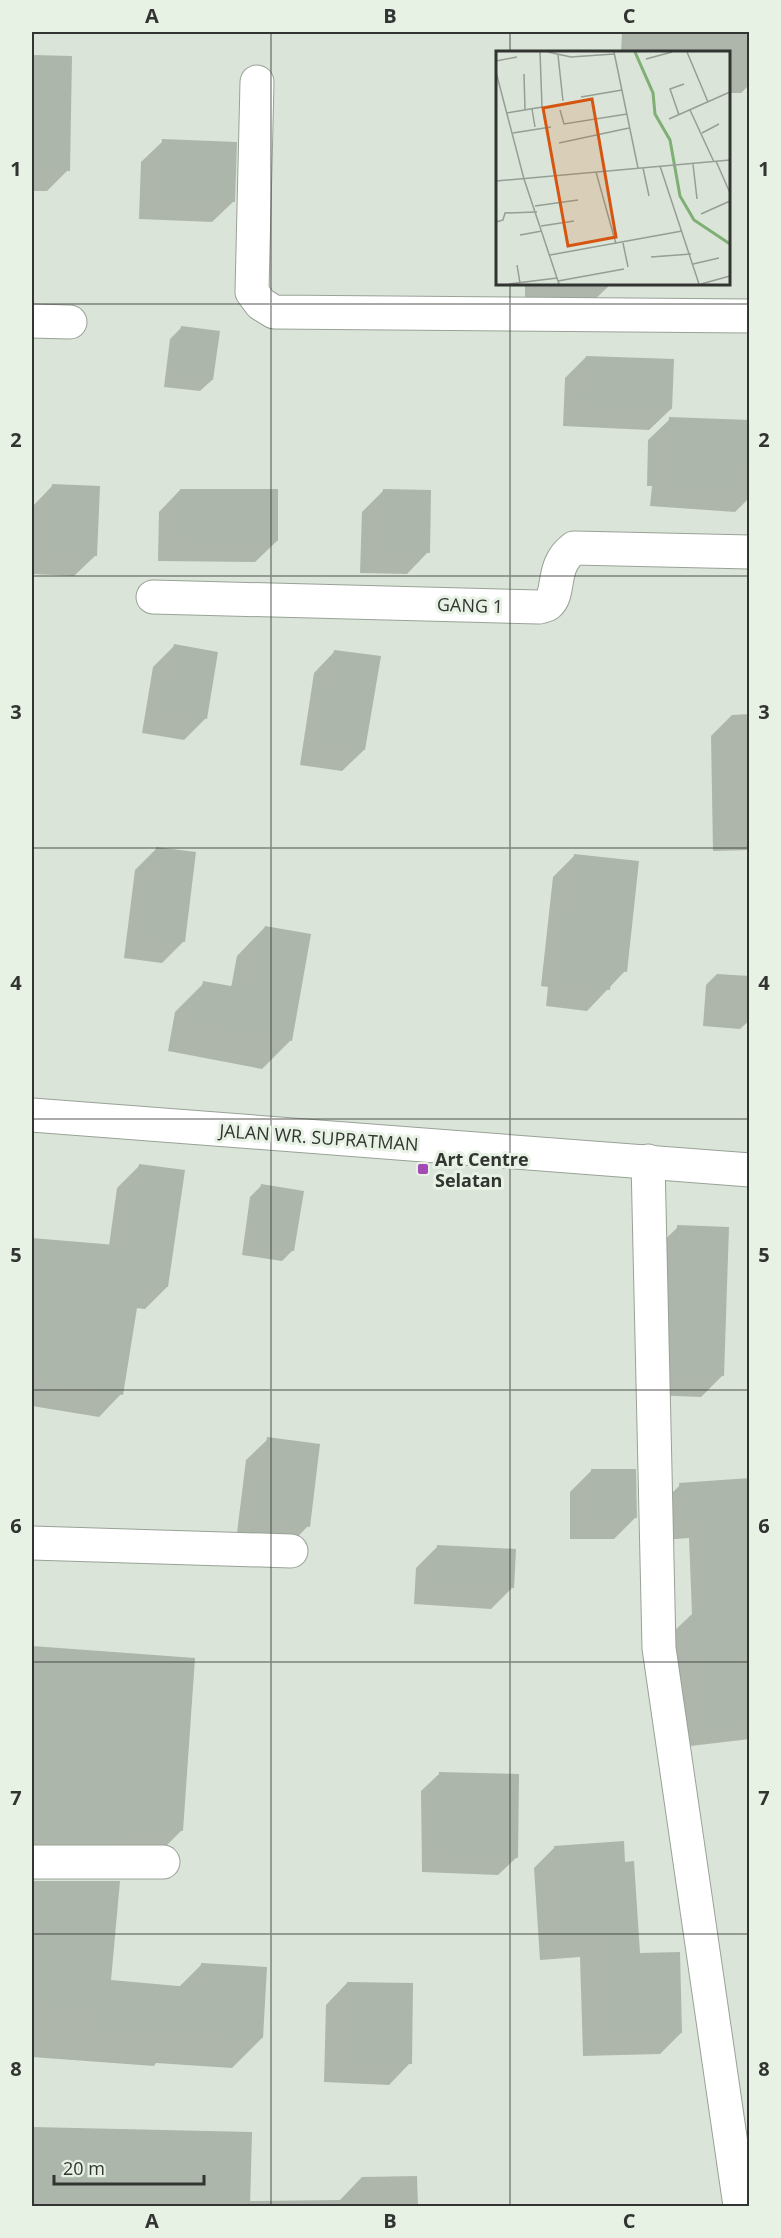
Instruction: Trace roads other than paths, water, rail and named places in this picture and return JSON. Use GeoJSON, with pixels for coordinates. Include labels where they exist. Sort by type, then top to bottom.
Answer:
{"type":"FeatureCollection","features":[{"type":"Feature","properties":{"kind":"street"},"geometry":{"type":"LineString","coordinates":[[257,82],[252,292],[261,304],[274,312],[750,316]]}},
{"type":"Feature","properties":{"kind":"street"},"geometry":{"type":"LineString","coordinates":[[32,321],[70,322]]}},
{"type":"Feature","properties":{"kind":"street","name":"GANG 1"},"geometry":{"type":"LineString","coordinates":[[153,597],[539,607],[548,604],[560,564],[564,556],[574,548],[750,552]]}},
{"type":"Feature","properties":{"kind":"street","name":"JALAN WR. SUPRATMAN"},"geometry":{"type":"LineString","coordinates":[[32,1115],[750,1170]]}},
{"type":"Feature","properties":{"kind":"street"},"geometry":{"type":"LineString","coordinates":[[648,1161],[659,1648],[740,2206]]}},
{"type":"Feature","properties":{"kind":"street"},"geometry":{"type":"LineString","coordinates":[[32,1543],[291,1551]]}},
{"type":"Feature","properties":{"kind":"street"},"geometry":{"type":"LineString","coordinates":[[32,1862],[163,1862]]}},
{"type":"Feature","properties":{"kind":"place","name":"Art Centre Selatan"},"geometry":{"type":"Point","coordinates":[423,1169]}}]}
